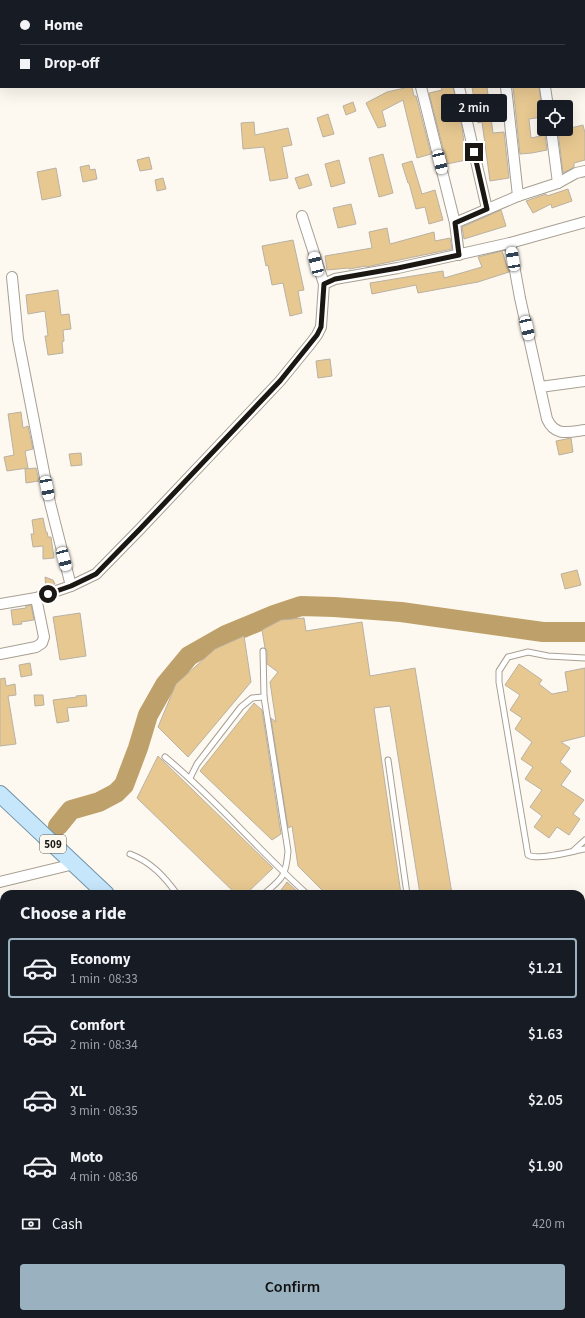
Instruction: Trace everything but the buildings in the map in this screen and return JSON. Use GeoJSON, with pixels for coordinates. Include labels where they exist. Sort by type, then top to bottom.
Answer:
{"type":"FeatureCollection","features":[{"type":"Feature","properties":{"kind":"main road","name":"509"},"geometry":{"type":"LineString","coordinates":[[0,794],[102,890]]}},
{"type":"Feature","properties":{"kind":"street"},"geometry":{"type":"LineString","coordinates":[[421,88],[455,223],[459,255]]}},
{"type":"Feature","properties":{"kind":"street"},"geometry":{"type":"LineString","coordinates":[[459,88],[487,209]]}},
{"type":"Feature","properties":{"kind":"street"},"geometry":{"type":"LineString","coordinates":[[506,88],[518,196]]}},
{"type":"Feature","properties":{"kind":"street"},"geometry":{"type":"LineString","coordinates":[[545,88],[547,100]]}},
{"type":"Feature","properties":{"kind":"street"},"geometry":{"type":"LineString","coordinates":[[552,136],[558,183]]}},
{"type":"Feature","properties":{"kind":"street"},"geometry":{"type":"LineString","coordinates":[[455,223],[518,196],[558,183],[585,171]]}},
{"type":"Feature","properties":{"kind":"street"},"geometry":{"type":"LineString","coordinates":[[0,604],[36,598],[71,586],[96,574],[280,381],[317,335],[321,327],[324,284],[302,216]]}},
{"type":"Feature","properties":{"kind":"street"},"geometry":{"type":"LineString","coordinates":[[324,284],[335,279],[398,268],[510,243],[585,222]]}},
{"type":"Feature","properties":{"kind":"street"},"geometry":{"type":"LineString","coordinates":[[510,243],[520,298],[540,387],[551,427],[565,433],[585,430]]}},
{"type":"Feature","properties":{"kind":"street"},"geometry":{"type":"LineString","coordinates":[[12,276],[21,354],[50,503],[71,586]]}},
{"type":"Feature","properties":{"kind":"street"},"geometry":{"type":"LineString","coordinates":[[540,387],[585,381]]}},
{"type":"Feature","properties":{"kind":"street"},"geometry":{"type":"LineString","coordinates":[[0,654],[36,647],[42,643],[44,637],[36,598]]}},
{"type":"Feature","properties":{"kind":"street"},"geometry":{"type":"LineString","coordinates":[[0,882],[74,864]]}},
{"type":"Feature","properties":{"kind":"lane"},"geometry":{"type":"LineString","coordinates":[[263,651],[264,697],[288,851],[287,868],[285,874],[268,890]]}},
{"type":"Feature","properties":{"kind":"lane"},"geometry":{"type":"LineString","coordinates":[[585,658],[548,656],[528,652],[508,657],[499,671],[528,855],[532,858],[544,857],[585,849]]}},
{"type":"Feature","properties":{"kind":"lane"},"geometry":{"type":"LineString","coordinates":[[190,778],[197,764],[241,707],[252,698],[264,697]]}},
{"type":"Feature","properties":{"kind":"lane"},"geometry":{"type":"LineString","coordinates":[[165,756],[190,778],[303,890]]}},
{"type":"Feature","properties":{"kind":"lane"},"geometry":{"type":"LineString","coordinates":[[388,760],[406,890]]}},
{"type":"Feature","properties":{"kind":"lane"},"geometry":{"type":"LineString","coordinates":[[573,851],[585,840]]}},
{"type":"Feature","properties":{"kind":"lane"},"geometry":{"type":"LineString","coordinates":[[130,854],[141,858],[151,865],[166,879],[174,890]]}},
{"type":"Feature","properties":{"kind":"waterway"},"geometry":{"type":"LineString","coordinates":[[58,826],[71,810],[99,802],[116,793],[124,785],[138,748],[148,715],[165,685],[189,656],[226,635],[274,615],[301,606],[334,607],[401,612],[543,632],[585,632]]}},
{"type":"Feature","properties":{"kind":"route"},"geometry":{"type":"LineString","coordinates":[[48,594],[80,583],[96,574],[280,381],[311,343],[321,327],[324,284],[335,279],[459,255],[455,223],[487,209],[474,152]]}}]}
